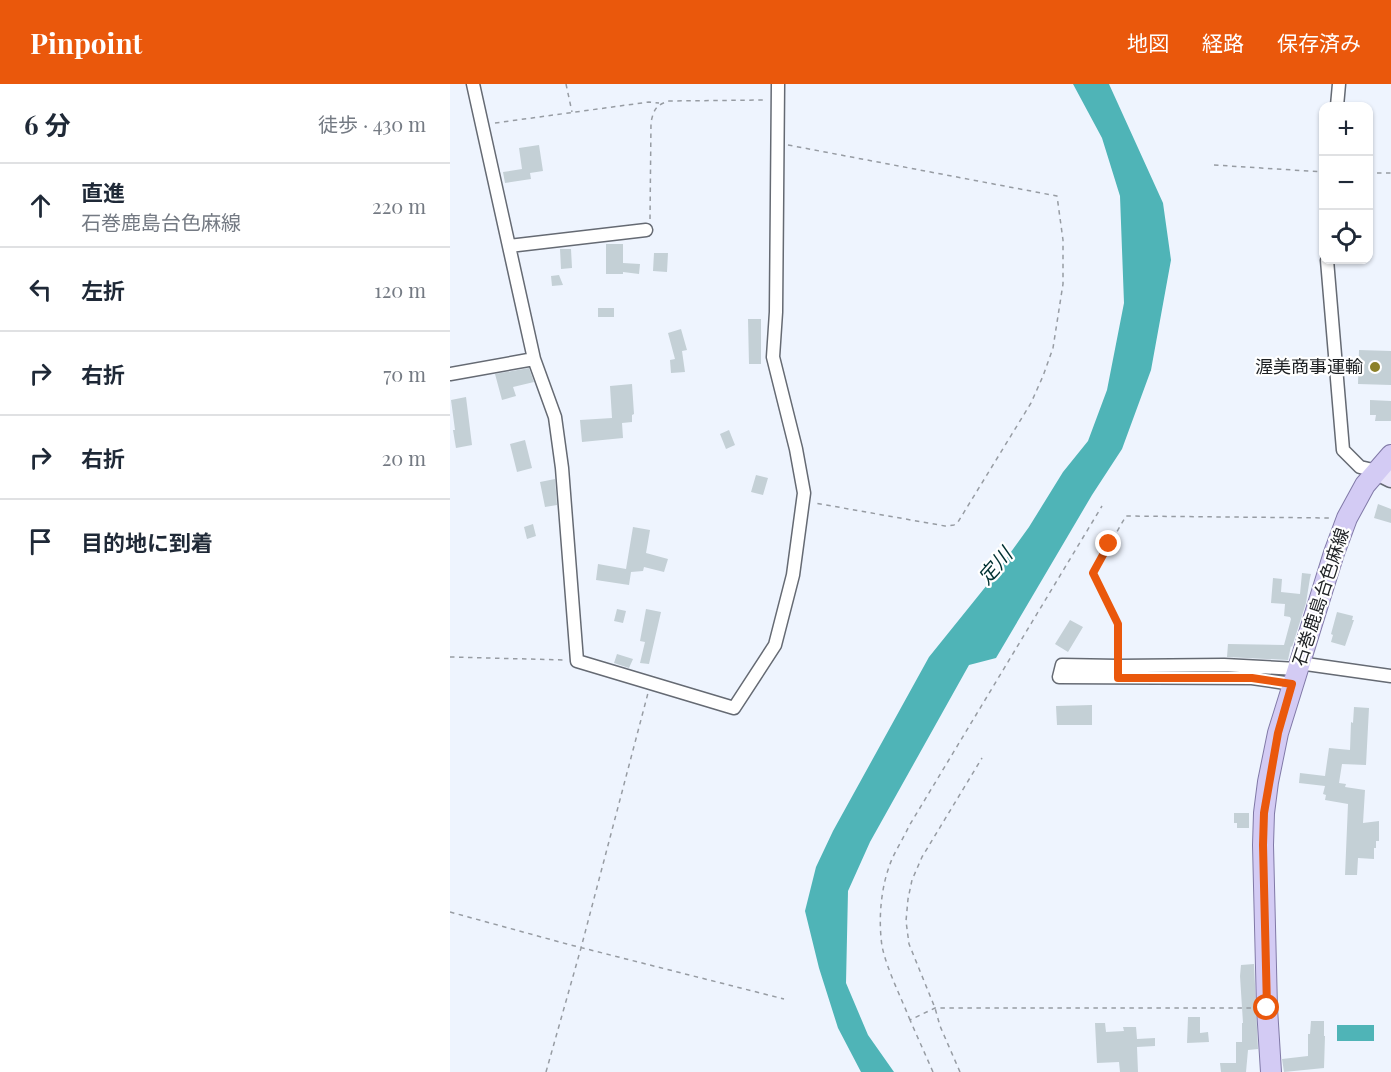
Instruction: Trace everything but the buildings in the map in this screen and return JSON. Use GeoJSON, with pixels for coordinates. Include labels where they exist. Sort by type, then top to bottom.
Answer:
{"type":"FeatureCollection","features":[{"type":"Feature","properties":{"kind":"main road","name":"石巻鹿島台色麻線"},"geometry":{"type":"LineString","coordinates":[[1271,1072],[1263,856],[1264,813],[1278,733],[1322,590],[1347,518],[1365,485],[1384,475],[1391,455]]}},
{"type":"Feature","properties":{"kind":"street"},"geometry":{"type":"LineString","coordinates":[[473,84],[534,359],[555,417],[562,468],[577,661],[734,708],[775,645],[793,575],[804,493],[796,449],[773,357],[776,312],[778,84]]}},
{"type":"Feature","properties":{"kind":"street"},"geometry":{"type":"LineString","coordinates":[[1337,102],[1339,84]]}},
{"type":"Feature","properties":{"kind":"street"},"geometry":{"type":"LineString","coordinates":[[509,246],[646,230]]}},
{"type":"Feature","properties":{"kind":"street"},"geometry":{"type":"LineString","coordinates":[[1327,264],[1343,450],[1360,467],[1384,475]]}},
{"type":"Feature","properties":{"kind":"street"},"geometry":{"type":"LineString","coordinates":[[450,374],[534,359]]}},
{"type":"Feature","properties":{"kind":"street"},"geometry":{"type":"LineString","coordinates":[[1296,672],[1252,678],[1059,677],[1062,665],[1224,665],[1296,672],[1391,676]]}},
{"type":"Feature","properties":{"kind":"path"},"geometry":{"type":"LineString","coordinates":[[566,84],[572,112]]}},
{"type":"Feature","properties":{"kind":"path"},"geometry":{"type":"LineString","coordinates":[[646,230],[650,220],[651,122],[653,111],[660,104],[669,101],[778,100]]}},
{"type":"Feature","properties":{"kind":"path"},"geometry":{"type":"LineString","coordinates":[[483,125],[650,102],[660,104]]}},
{"type":"Feature","properties":{"kind":"path"},"geometry":{"type":"LineString","coordinates":[[778,143],[1057,196],[1063,240],[1063,284],[1053,348],[1046,367],[1031,403],[958,522],[945,526],[803,501]]}},
{"type":"Feature","properties":{"kind":"path"},"geometry":{"type":"LineString","coordinates":[[1214,165],[1319,172]]}},
{"type":"Feature","properties":{"kind":"path"},"geometry":{"type":"LineString","coordinates":[[1373,173],[1391,173]]}},
{"type":"Feature","properties":{"kind":"path"},"geometry":{"type":"LineString","coordinates":[[933,1072],[910,1020],[883,947],[880,924],[885,880],[909,826],[1102,506]]}},
{"type":"Feature","properties":{"kind":"path"},"geometry":{"type":"LineString","coordinates":[[1118,666],[1118,624],[1093,573],[1126,516],[1347,518]]}},
{"type":"Feature","properties":{"kind":"path"},"geometry":{"type":"LineString","coordinates":[[450,657],[577,661]]}},
{"type":"Feature","properties":{"kind":"path"},"geometry":{"type":"LineString","coordinates":[[546,1072],[650,683]]}},
{"type":"Feature","properties":{"kind":"path"},"geometry":{"type":"LineString","coordinates":[[960,1072],[909,944],[906,921],[912,880],[922,857],[982,758]]}},
{"type":"Feature","properties":{"kind":"path"},"geometry":{"type":"LineString","coordinates":[[450,912],[581,948],[784,999]]}},
{"type":"Feature","properties":{"kind":"path"},"geometry":{"type":"LineString","coordinates":[[910,1020],[935,1008],[1267,1008]]}},
{"type":"Feature","properties":{"kind":"water"},"geometry":{"type":"Polygon","coordinates":[[[1073,84],[1109,84],[1163,203],[1171,260],[1151,370],[1122,449],[1092,495],[996,658],[969,665],[870,842],[848,891],[846,983],[868,1035],[894,1072],[861,1072],[838,1028],[819,968],[805,911],[816,867],[833,831],[929,657],[987,585],[1029,527],[1063,472],[1088,441],[1107,390],[1124,303],[1120,196],[1102,138],[1073,84]]]}},
{"type":"Feature","properties":{"kind":"water"},"geometry":{"type":"Polygon","coordinates":[[[1337,1025],[1374,1025],[1374,1041],[1337,1041],[1337,1025]]]}},
{"type":"Feature","properties":{"kind":"place","name":"渥美商事運輸"},"geometry":{"type":"Point","coordinates":[1375,367]}},
{"type":"Feature","properties":{"kind":"route"},"geometry":{"type":"LineString","coordinates":[[1109,544],[1093,573],[1118,624],[1118,678],[1252,678],[1292,684],[1278,733],[1264,813],[1267,1008]]}},
{"type":"Feature","properties":{"kind":"water label","name":"定川"},"geometry":{"type":"Point","coordinates":[995,566]}}]}
